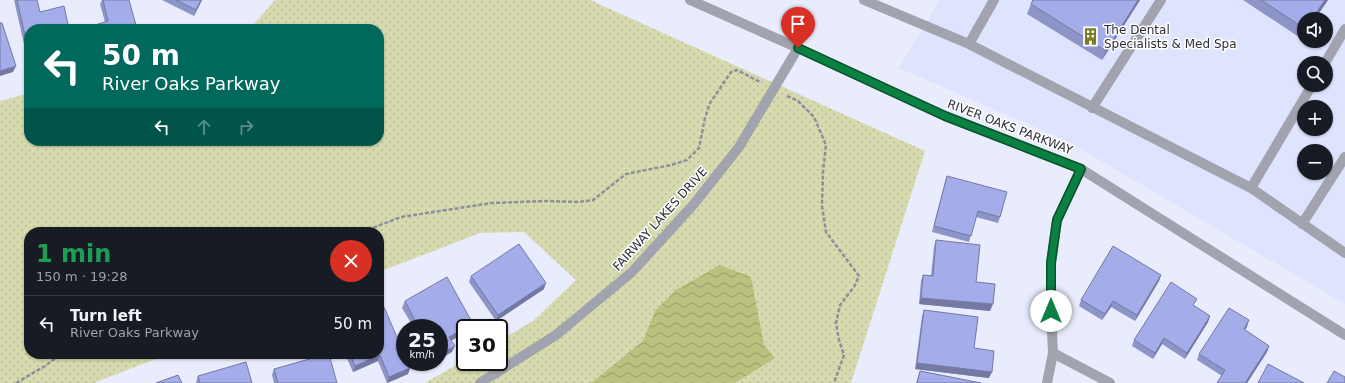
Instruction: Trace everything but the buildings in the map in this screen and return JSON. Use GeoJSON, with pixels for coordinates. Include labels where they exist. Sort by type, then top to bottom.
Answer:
{"type":"FeatureCollection","features":[{"type":"Feature","properties":{"kind":"street","name":"RIVER OAKS PARKWAY"},"geometry":{"type":"LineString","coordinates":[[690,0],[945,116],[1081,169],[1345,335]]}},
{"type":"Feature","properties":{"kind":"street"},"geometry":{"type":"LineString","coordinates":[[864,0],[969,44],[1251,188],[1345,253]]}},
{"type":"Feature","properties":{"kind":"street"},"geometry":{"type":"LineString","coordinates":[[969,44],[994,0]]}},
{"type":"Feature","properties":{"kind":"street"},"geometry":{"type":"LineString","coordinates":[[1092,108],[1161,0]]}},
{"type":"Feature","properties":{"kind":"street"},"geometry":{"type":"LineString","coordinates":[[1329,56],[1345,29]]}},
{"type":"Feature","properties":{"kind":"street","name":"FAIRWAY LAKES DRIVE"},"geometry":{"type":"LineString","coordinates":[[480,383],[556,335],[632,272],[694,204],[739,147],[798,48]]}},
{"type":"Feature","properties":{"kind":"street"},"geometry":{"type":"LineString","coordinates":[[1251,188],[1308,92]]}},
{"type":"Feature","properties":{"kind":"street"},"geometry":{"type":"LineString","coordinates":[[1302,224],[1345,157]]}},
{"type":"Feature","properties":{"kind":"street"},"geometry":{"type":"LineString","coordinates":[[1047,383],[1053,353],[1051,263],[1057,220],[1081,169]]}},
{"type":"Feature","properties":{"kind":"street"},"geometry":{"type":"LineString","coordinates":[[1053,353],[1110,383]]}},
{"type":"Feature","properties":{"kind":"path"},"geometry":{"type":"LineString","coordinates":[[16,383],[54,359]]}},
{"type":"Feature","properties":{"kind":"shaded area"},"geometry":{"type":"Polygon","coordinates":[[[275,0],[590,0],[925,151],[851,383],[425,383],[456,365],[456,371],[508,371],[508,336],[533,321],[576,280],[524,232],[480,233],[384,270],[384,227],[24,227],[24,359],[155,359],[94,383],[0,383],[0,101],[24,94],[24,146],[384,146],[384,24],[254,24],[275,0]]]}},
{"type":"Feature","properties":{"kind":"shaded area"},"geometry":{"type":"Polygon","coordinates":[[[940,0],[1345,0],[1345,304],[1067,141],[899,68],[940,0]]]}},
{"type":"Feature","properties":{"kind":"water"},"geometry":{"type":"Polygon","coordinates":[[[720,265],[751,277],[764,345],[775,358],[735,383],[591,383],[643,341],[655,311],[676,290],[720,265]]]}},
{"type":"Feature","properties":{"kind":"place","name":"The Dental Specialists & Med Spa"},"geometry":{"type":"Point","coordinates":[1091,37]}},
{"type":"Feature","properties":{"kind":"route"},"geometry":{"type":"LineString","coordinates":[[798,48],[945,116],[1081,169],[1057,220],[1051,263],[1051,311]]}}]}
